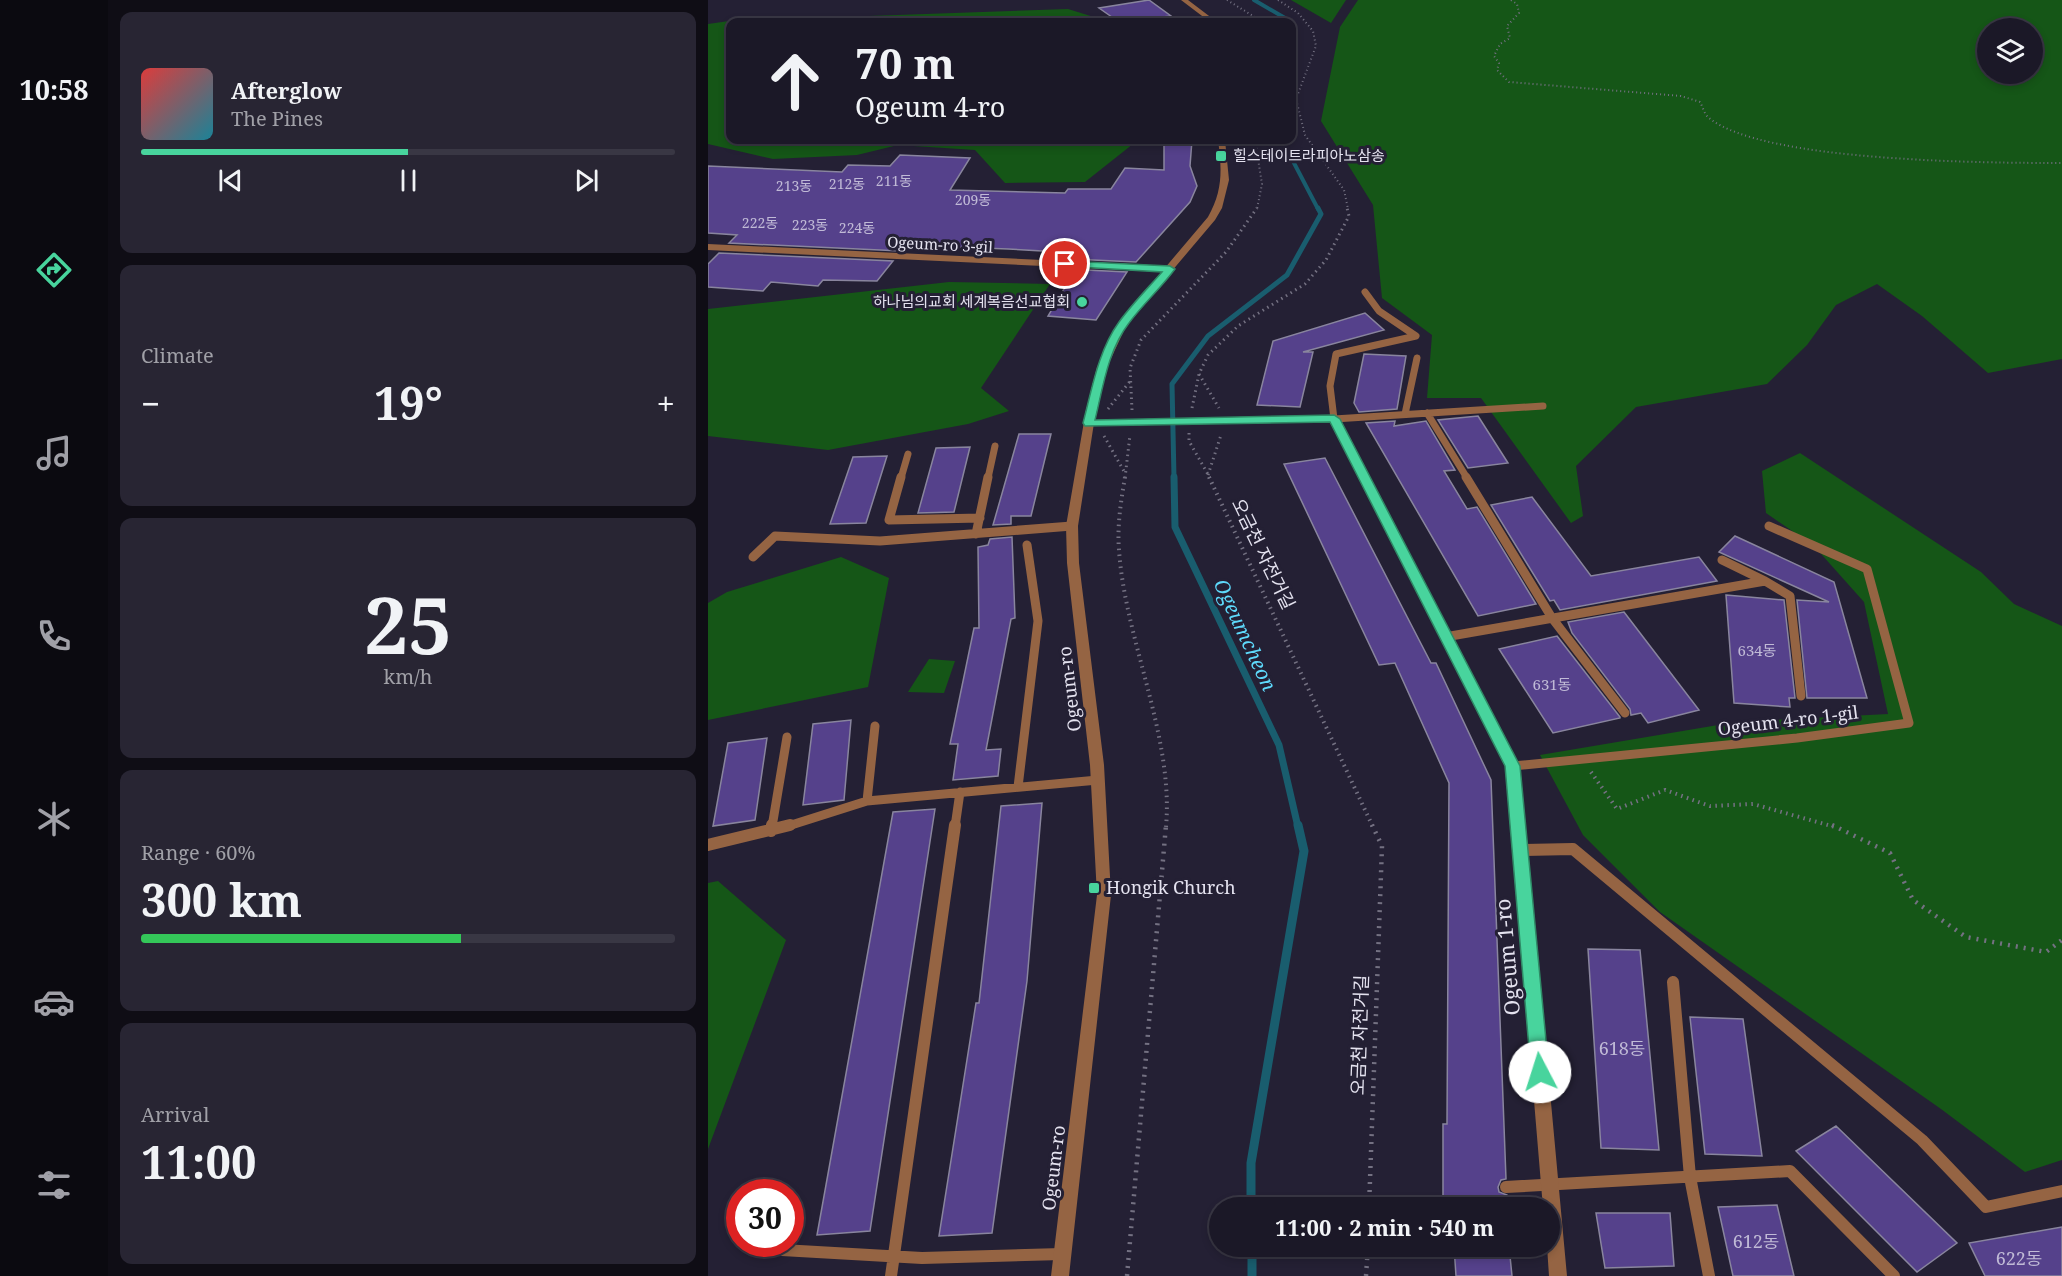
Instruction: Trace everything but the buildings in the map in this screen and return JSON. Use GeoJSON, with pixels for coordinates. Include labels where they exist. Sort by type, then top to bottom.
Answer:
{"type":"FeatureCollection","features":[{"type":"Feature","properties":{"kind":"street"},"geometry":{"type":"LineString","coordinates":[[1184,0],[1209,18]]}},
{"type":"Feature","properties":{"kind":"street","name":"Ogeum-ro"},"geometry":{"type":"LineString","coordinates":[[1060,1276],[1104,895],[1098,780],[1073,562],[1072,526],[1077,481],[1102,367],[1112,343],[1123,323],[1212,219],[1223,200],[1227,184],[1222,144]]}},
{"type":"Feature","properties":{"kind":"street","name":"Ogeum-ro 3-gil"},"geometry":{"type":"LineString","coordinates":[[708,248],[1170,269]]}},
{"type":"Feature","properties":{"kind":"street"},"geometry":{"type":"LineString","coordinates":[[1089,423],[1334,419],[1513,766]]}},
{"type":"Feature","properties":{"kind":"street","name":"Ogeum 1-ro"},"geometry":{"type":"LineString","coordinates":[[1513,766],[1558,1276]]}},
{"type":"Feature","properties":{"kind":"lane"},"geometry":{"type":"LineString","coordinates":[[1365,292],[1379,311],[1416,336],[1336,354],[1331,370],[1330,410],[1334,419],[1543,406]]}},
{"type":"Feature","properties":{"kind":"lane"},"geometry":{"type":"LineString","coordinates":[[1405,414],[1417,358]]}},
{"type":"Feature","properties":{"kind":"lane"},"geometry":{"type":"LineString","coordinates":[[1427,413],[1552,618],[1625,713]]}},
{"type":"Feature","properties":{"kind":"lane"},"geometry":{"type":"LineString","coordinates":[[976,534],[995,446]]}},
{"type":"Feature","properties":{"kind":"lane"},"geometry":{"type":"LineString","coordinates":[[908,454],[889,520],[980,518]]}},
{"type":"Feature","properties":{"kind":"lane"},"geometry":{"type":"LineString","coordinates":[[753,557],[775,536],[879,541],[1072,526]]}},
{"type":"Feature","properties":{"kind":"lane","name":"Ogeum 4-ro 1-gil"},"geometry":{"type":"LineString","coordinates":[[1513,766],[1909,723],[1867,569],[1769,526]]}},
{"type":"Feature","properties":{"kind":"lane"},"geometry":{"type":"LineString","coordinates":[[1018,787],[1038,621],[1027,545]]}},
{"type":"Feature","properties":{"kind":"lane"},"geometry":{"type":"LineString","coordinates":[[1722,560],[1790,596],[1801,696]]}},
{"type":"Feature","properties":{"kind":"lane"},"geometry":{"type":"LineString","coordinates":[[1445,637],[1765,581]]}},
{"type":"Feature","properties":{"kind":"lane"},"geometry":{"type":"LineString","coordinates":[[867,801],[875,726]]}},
{"type":"Feature","properties":{"kind":"lane"},"geometry":{"type":"LineString","coordinates":[[771,831],[787,737]]}},
{"type":"Feature","properties":{"kind":"lane"},"geometry":{"type":"LineString","coordinates":[[708,845],[771,831],[867,801],[1098,780]]}},
{"type":"Feature","properties":{"kind":"lane"},"geometry":{"type":"LineString","coordinates":[[891,1276],[960,792]]}},
{"type":"Feature","properties":{"kind":"lane"},"geometry":{"type":"LineString","coordinates":[[1520,850],[1573,849],[1922,1140],[1986,1207],[2062,1191]]}},
{"type":"Feature","properties":{"kind":"lane"},"geometry":{"type":"LineString","coordinates":[[1672,982],[1690,1178],[1709,1276]]}},
{"type":"Feature","properties":{"kind":"lane"},"geometry":{"type":"LineString","coordinates":[[1506,1187],[1790,1171],[1894,1276]]}},
{"type":"Feature","properties":{"kind":"lane"},"geometry":{"type":"LineString","coordinates":[[804,1252],[894,1259],[1017,1259],[1062,1254]]}},
{"type":"Feature","properties":{"kind":"path"},"geometry":{"type":"LineString","coordinates":[[1220,0],[1234,5]]}},
{"type":"Feature","properties":{"kind":"path"},"geometry":{"type":"LineString","coordinates":[[1227,0],[1256,18]]}},
{"type":"Feature","properties":{"kind":"path"},"geometry":{"type":"LineString","coordinates":[[1191,413],[1199,374],[1208,355],[1222,339],[1305,284],[1326,260],[1349,216],[1344,190],[1305,135],[1296,99],[1316,46],[1316,38],[1306,20],[1278,0]]}},
{"type":"Feature","properties":{"kind":"path"},"geometry":{"type":"LineString","coordinates":[[1511,0],[1517,4],[1519,13],[1508,23],[1506,31],[1510,38],[1500,44],[1494,56],[1499,63],[1497,70],[1509,82],[1681,96],[1700,102],[1708,118],[1735,131],[1786,144],[1824,150],[1975,164],[2062,163]]}},
{"type":"Feature","properties":{"kind":"path"},"geometry":{"type":"LineString","coordinates":[[1132,412],[1132,379],[1128,372],[1130,359],[1142,340],[1247,228],[1260,201],[1262,187],[1256,144]]}},
{"type":"Feature","properties":{"kind":"path"},"geometry":{"type":"LineString","coordinates":[[1199,374],[1221,411]]}},
{"type":"Feature","properties":{"kind":"path"},"geometry":{"type":"LineString","coordinates":[[1108,410],[1132,379]]}},
{"type":"Feature","properties":{"kind":"path","name":"오금천 자전거길"},"geometry":{"type":"LineString","coordinates":[[1190,422],[1189,441],[1208,476],[1382,846],[1369,1197]]}},
{"type":"Feature","properties":{"kind":"path"},"geometry":{"type":"LineString","coordinates":[[1128,1276],[1167,813],[1165,773],[1126,597],[1119,551],[1131,431]]}},
{"type":"Feature","properties":{"kind":"path"},"geometry":{"type":"LineString","coordinates":[[1208,476],[1222,431]]}},
{"type":"Feature","properties":{"kind":"path"},"geometry":{"type":"LineString","coordinates":[[1103,436],[1125,473]]}},
{"type":"Feature","properties":{"kind":"path"},"geometry":{"type":"LineString","coordinates":[[1582,759],[1617,808],[1665,790],[1710,806],[1752,804],[1826,822],[1890,853],[1913,900],[1966,937],[2046,952],[2062,940]]}},
{"type":"Feature","properties":{"kind":"path"},"geometry":{"type":"LineString","coordinates":[[1366,1276],[1367,1257]]}},
{"type":"Feature","properties":{"kind":"green space"},"geometry":{"type":"Polygon","coordinates":[[[1291,0],[1346,0],[1331,23],[1291,0]]]}},
{"type":"Feature","properties":{"kind":"green space"},"geometry":{"type":"Polygon","coordinates":[[[1358,0],[2062,0],[2062,359],[1988,373],[1922,316],[1877,284],[1836,305],[1807,345],[1767,384],[1636,407],[1576,466],[1583,516],[1571,523],[1481,398],[1427,398],[1432,335],[1382,298],[1373,205],[1321,121],[1340,27],[1358,0]]]}},
{"type":"Feature","properties":{"kind":"green space"},"geometry":{"type":"Polygon","coordinates":[[[1068,9],[1097,18],[814,18],[1068,9]]]}},
{"type":"Feature","properties":{"kind":"green space"},"geometry":{"type":"Polygon","coordinates":[[[726,21],[726,144],[1133,144],[1085,182],[1005,183],[975,150],[898,145],[857,155],[773,159],[708,144],[708,24],[726,21]]]}},
{"type":"Feature","properties":{"kind":"green space"},"geometry":{"type":"Polygon","coordinates":[[[949,282],[1050,284],[981,388],[1009,411],[968,424],[828,450],[708,436],[708,309],[949,282]]]}},
{"type":"Feature","properties":{"kind":"green space"},"geometry":{"type":"Polygon","coordinates":[[[1800,453],[1981,572],[2014,604],[2062,626],[2062,1160],[2025,1172],[1941,1109],[1660,912],[1583,835],[1540,755],[1736,722],[1888,714],[1864,602],[1814,546],[1766,513],[1762,471],[1800,453]]]}},
{"type":"Feature","properties":{"kind":"green space"},"geometry":{"type":"Polygon","coordinates":[[[841,557],[889,578],[868,687],[708,720],[708,603],[727,592],[841,557]]]}},
{"type":"Feature","properties":{"kind":"green space"},"geometry":{"type":"Polygon","coordinates":[[[929,659],[955,661],[944,693],[908,692],[929,659]]]}},
{"type":"Feature","properties":{"kind":"green space"},"geometry":{"type":"Polygon","coordinates":[[[718,881],[786,940],[708,1149],[708,883],[718,881]]]}},
{"type":"Feature","properties":{"kind":"waterway","name":"Ogeumcheon"},"geometry":{"type":"LineString","coordinates":[[1254,0],[1285,18]]}},
{"type":"Feature","properties":{"kind":"waterway","name":"Ogeumcheon"},"geometry":{"type":"LineString","coordinates":[[1284,144],[1318,209]]}},
{"type":"Feature","properties":{"kind":"waterway","name":"Ogeumcheon"},"geometry":{"type":"LineString","coordinates":[[1174,478],[1172,384],[1208,336],[1287,275],[1321,214],[1318,208]]}},
{"type":"Feature","properties":{"kind":"waterway","name":"Ogeumcheon"},"geometry":{"type":"LineString","coordinates":[[1174,477],[1175,527],[1279,745],[1298,827]]}},
{"type":"Feature","properties":{"kind":"waterway","name":"Ogeumcheon"},"geometry":{"type":"LineString","coordinates":[[1251,1197],[1251,1163],[1304,851],[1298,825]]}},
{"type":"Feature","properties":{"kind":"waterway","name":"Ogeumcheon"},"geometry":{"type":"LineString","coordinates":[[1252,1257],[1252,1276]]}},
{"type":"Feature","properties":{"kind":"place","name":"힐스테이트라피아노삼송"},"geometry":{"type":"Point","coordinates":[1221,156]}},
{"type":"Feature","properties":{"kind":"place","name":"하나님의교회 세계복음선교협회"},"geometry":{"type":"Point","coordinates":[1082,302]}},
{"type":"Feature","properties":{"kind":"place","name":"Hongik Church"},"geometry":{"type":"Point","coordinates":[1094,888]}},
{"type":"Feature","properties":{"kind":"route"},"geometry":{"type":"LineString","coordinates":[[1065,264],[1170,269],[1123,323],[1112,343],[1102,367],[1089,423],[1334,419],[1513,766],[1540,1072]]}}]}
